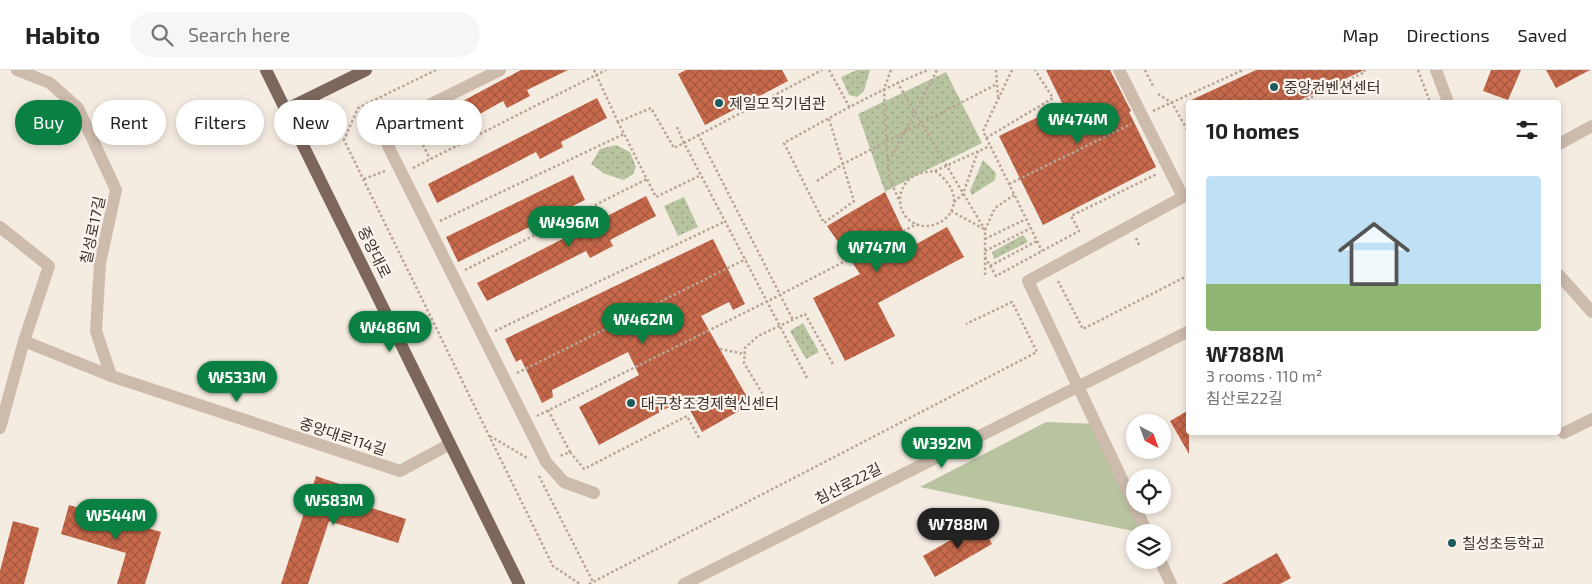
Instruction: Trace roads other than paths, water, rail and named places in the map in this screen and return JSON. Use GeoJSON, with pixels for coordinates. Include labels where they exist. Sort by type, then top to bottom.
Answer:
{"type":"FeatureCollection","features":[{"type":"Feature","properties":{"kind":"main road","name":"중앙대로"},"geometry":{"type":"LineString","coordinates":[[266,70],[282,100]]}},
{"type":"Feature","properties":{"kind":"main road"},"geometry":{"type":"LineString","coordinates":[[305,100],[366,70]]}},
{"type":"Feature","properties":{"kind":"main road","name":"중앙대로"},"geometry":{"type":"LineString","coordinates":[[305,145],[519,584]]}},
{"type":"Feature","properties":{"kind":"street","name":"칠성로17길"},"geometry":{"type":"LineString","coordinates":[[18,70],[50,83],[78,108],[116,190],[100,263],[96,331],[111,376]]}},
{"type":"Feature","properties":{"kind":"street"},"geometry":{"type":"LineString","coordinates":[[500,70],[397,121],[388,139],[388,146],[546,462],[564,482],[594,493]]}},
{"type":"Feature","properties":{"kind":"street"},"geometry":{"type":"LineString","coordinates":[[1119,70],[1183,197],[1028,281],[1143,524]]}},
{"type":"Feature","properties":{"kind":"street"},"geometry":{"type":"LineString","coordinates":[[1436,70],[1447,100]]}},
{"type":"Feature","properties":{"kind":"street"},"geometry":{"type":"LineString","coordinates":[[1561,143],[1592,126]]}},
{"type":"Feature","properties":{"kind":"street"},"geometry":{"type":"LineString","coordinates":[[0,227],[49,266],[24,341],[0,428]]}},
{"type":"Feature","properties":{"kind":"street"},"geometry":{"type":"LineString","coordinates":[[1561,277],[1592,312]]}},
{"type":"Feature","properties":{"kind":"street","name":"침산로22길"},"geometry":{"type":"LineString","coordinates":[[684,584],[1186,332]]}},
{"type":"Feature","properties":{"kind":"street","name":"중앙대로114길"},"geometry":{"type":"LineString","coordinates":[[24,341],[111,376],[400,471],[450,444]]}},
{"type":"Feature","properties":{"kind":"street"},"geometry":{"type":"LineString","coordinates":[[1564,433],[1592,419]]}},
{"type":"Feature","properties":{"kind":"street"},"geometry":{"type":"LineString","coordinates":[[1164,569],[1171,584]]}},
{"type":"Feature","properties":{"kind":"place","name":"중앙컨벤션센터"},"geometry":{"type":"Point","coordinates":[1274,87]}},
{"type":"Feature","properties":{"kind":"place","name":"제일모직기념관"},"geometry":{"type":"Point","coordinates":[719,103]}},
{"type":"Feature","properties":{"kind":"place","name":"대구창조경제혁신센터"},"geometry":{"type":"Point","coordinates":[631,403]}},
{"type":"Feature","properties":{"kind":"place","name":"칠성초등학교"},"geometry":{"type":"Point","coordinates":[1452,543]}}]}
